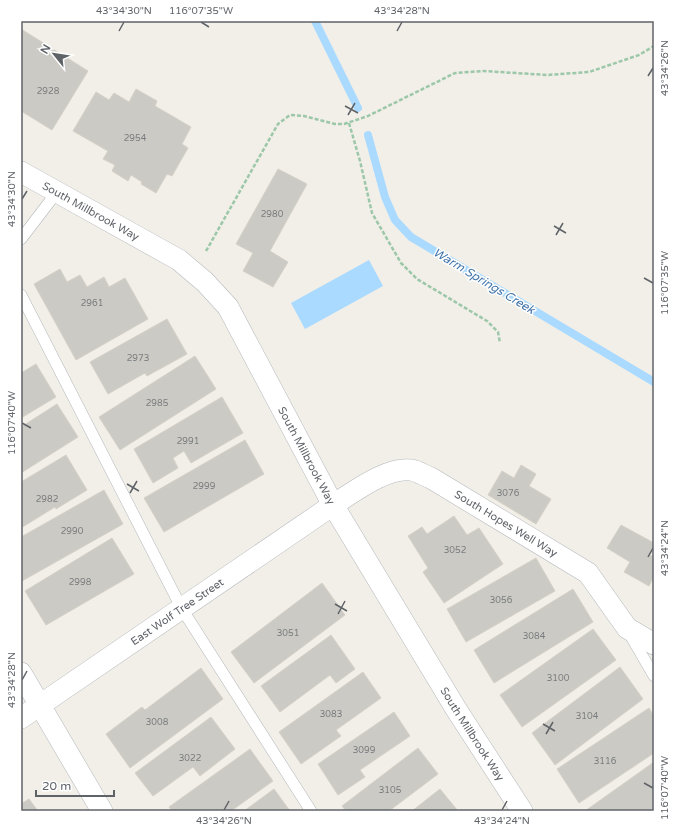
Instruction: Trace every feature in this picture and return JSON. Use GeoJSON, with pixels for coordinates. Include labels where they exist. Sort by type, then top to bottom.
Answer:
{"type":"FeatureCollection","features":[{"type":"Feature","properties":{"kind":"street","name":"South Millbrook Way"},"geometry":{"type":"LineString","coordinates":[[21,172],[179,260],[205,282],[228,307],[333,505],[456,708],[522,811]]}},
{"type":"Feature","properties":{"kind":"street","name":"South Hopes Well Way"},"geometry":{"type":"LineString","coordinates":[[333,505],[384,474],[399,470],[412,470],[431,478],[588,573],[627,628],[654,644]]}},
{"type":"Feature","properties":{"kind":"street","name":"East Wolf Tree Street"},"geometry":{"type":"LineString","coordinates":[[21,718],[333,505]]}},
{"type":"Feature","properties":{"kind":"street"},"geometry":{"type":"LineString","coordinates":[[21,673],[102,811]]}},
{"type":"Feature","properties":{"kind":"lane"},"geometry":{"type":"LineString","coordinates":[[21,239],[57,192]]}},
{"type":"Feature","properties":{"kind":"lane"},"geometry":{"type":"LineString","coordinates":[[21,294],[182,608],[311,811]]}},
{"type":"Feature","properties":{"kind":"lane"},"geometry":{"type":"LineString","coordinates":[[627,628],[654,676]]}},
{"type":"Feature","properties":{"kind":"path"},"geometry":{"type":"LineString","coordinates":[[209,247],[278,124],[290,114],[335,124],[350,123],[368,116],[456,73],[483,71],[547,75],[589,72],[639,55],[654,46]]}},
{"type":"Feature","properties":{"kind":"path"},"geometry":{"type":"LineString","coordinates":[[350,123],[372,213],[401,263],[417,279],[487,321],[498,332],[500,342]]}},
{"type":"Feature","properties":{"kind":"water"},"geometry":{"type":"Polygon","coordinates":[[[369,260],[383,286],[305,329],[291,303],[369,260]]]}},
{"type":"Feature","properties":{"kind":"building"},"geometry":{"type":"Polygon","coordinates":[[[21,29],[88,71],[52,130],[21,111],[21,29]]]}},
{"type":"Feature","properties":{"kind":"building"},"geometry":{"type":"Polygon","coordinates":[[[136,89],[157,101],[155,106],[191,127],[182,144],[188,148],[172,176],[167,174],[156,193],[141,184],[142,182],[131,175],[128,181],[112,171],[115,165],[103,159],[108,151],[73,131],[96,92],[109,100],[114,93],[129,102],[136,89]]]}},
{"type":"Feature","properties":{"kind":"building"},"geometry":{"type":"Polygon","coordinates":[[[278,169],[307,184],[270,251],[288,262],[273,287],[243,271],[253,253],[236,244],[278,169]]]}},
{"type":"Feature","properties":{"kind":"building"},"geometry":{"type":"Polygon","coordinates":[[[60,269],[67,282],[80,275],[87,287],[104,277],[109,287],[125,278],[148,319],[76,360],[34,284],[60,269]]]}},
{"type":"Feature","properties":{"kind":"building"},"geometry":{"type":"Polygon","coordinates":[[[167,319],[187,354],[147,376],[145,373],[108,394],[90,362],[167,319]]]}},
{"type":"Feature","properties":{"kind":"building"},"geometry":{"type":"Polygon","coordinates":[[[195,356],[216,389],[120,450],[99,417],[195,356]]]}},
{"type":"Feature","properties":{"kind":"building"},"geometry":{"type":"Polygon","coordinates":[[[36,364],[56,397],[21,418],[21,373],[36,364]]]}},
{"type":"Feature","properties":{"kind":"building"},"geometry":{"type":"Polygon","coordinates":[[[222,397],[243,433],[191,463],[184,451],[173,458],[178,468],[153,483],[134,449],[222,397]]]}},
{"type":"Feature","properties":{"kind":"building"},"geometry":{"type":"Polygon","coordinates":[[[57,404],[78,437],[21,473],[21,427],[57,404]]]}},
{"type":"Feature","properties":{"kind":"building"},"geometry":{"type":"Polygon","coordinates":[[[245,440],[264,474],[164,532],[144,498],[245,440]]]}},
{"type":"Feature","properties":{"kind":"building"},"geometry":{"type":"Polygon","coordinates":[[[66,455],[87,490],[56,509],[55,507],[21,528],[21,482],[66,455]]]}},
{"type":"Feature","properties":{"kind":"building"},"geometry":{"type":"Polygon","coordinates":[[[521,465],[536,474],[529,486],[551,499],[536,524],[488,495],[502,471],[514,478],[521,465]]]}},
{"type":"Feature","properties":{"kind":"building"},"geometry":{"type":"Polygon","coordinates":[[[104,490],[123,524],[22,581],[21,537],[104,490]]]}},
{"type":"Feature","properties":{"kind":"building"},"geometry":{"type":"Polygon","coordinates":[[[454,516],[467,535],[479,528],[503,564],[444,603],[423,572],[428,568],[408,536],[422,527],[427,534],[454,516]]]}},
{"type":"Feature","properties":{"kind":"building"},"geometry":{"type":"Polygon","coordinates":[[[621,525],[654,543],[654,548],[650,555],[654,557],[654,581],[652,580],[649,586],[624,572],[630,562],[607,548],[621,525]]]}},
{"type":"Feature","properties":{"kind":"building"},"geometry":{"type":"Polygon","coordinates":[[[112,538],[134,574],[46,625],[25,591],[112,538]]]}},
{"type":"Feature","properties":{"kind":"building"},"geometry":{"type":"Polygon","coordinates":[[[536,558],[555,591],[466,642],[447,609],[536,558]]]}},
{"type":"Feature","properties":{"kind":"building"},"geometry":{"type":"Polygon","coordinates":[[[322,583],[345,615],[254,683],[231,652],[322,583]]]}},
{"type":"Feature","properties":{"kind":"building"},"geometry":{"type":"Polygon","coordinates":[[[573,589],[593,622],[494,683],[474,650],[573,589]]]}},
{"type":"Feature","properties":{"kind":"building"},"geometry":{"type":"Polygon","coordinates":[[[593,629],[616,660],[522,727],[500,695],[593,629]]]}},
{"type":"Feature","properties":{"kind":"building"},"geometry":{"type":"Polygon","coordinates":[[[331,635],[355,669],[336,683],[330,675],[280,712],[261,686],[331,635]]]}},
{"type":"Feature","properties":{"kind":"building"},"geometry":{"type":"Polygon","coordinates":[[[620,667],[643,699],[555,765],[532,733],[620,667]]]}},
{"type":"Feature","properties":{"kind":"building"},"geometry":{"type":"Polygon","coordinates":[[[201,668],[223,699],[130,768],[106,734],[142,707],[145,710],[201,668]]]}},
{"type":"Feature","properties":{"kind":"building"},"geometry":{"type":"Polygon","coordinates":[[[363,672],[381,698],[336,730],[341,736],[301,764],[279,732],[363,672]]]}},
{"type":"Feature","properties":{"kind":"building"},"geometry":{"type":"Polygon","coordinates":[[[649,708],[654,716],[654,753],[579,803],[557,769],[649,708]]]}},
{"type":"Feature","properties":{"kind":"building"},"geometry":{"type":"Polygon","coordinates":[[[394,712],[410,736],[360,770],[365,777],[338,795],[318,764],[394,712]]]}},
{"type":"Feature","properties":{"kind":"building"},"geometry":{"type":"Polygon","coordinates":[[[211,717],[235,749],[200,776],[193,767],[153,796],[135,773],[211,717]]]}},
{"type":"Feature","properties":{"kind":"building"},"geometry":{"type":"Polygon","coordinates":[[[418,748],[438,774],[389,811],[346,811],[342,806],[418,748]]]}},
{"type":"Feature","properties":{"kind":"building"},"geometry":{"type":"Polygon","coordinates":[[[250,749],[273,781],[231,811],[172,811],[169,807],[250,749]]]}},
{"type":"Feature","properties":{"kind":"building"},"geometry":{"type":"Polygon","coordinates":[[[654,762],[654,810],[585,811],[654,762]]]}},
{"type":"Feature","properties":{"kind":"building"},"geometry":{"type":"Polygon","coordinates":[[[274,789],[290,811],[244,811],[274,789]]]}},
{"type":"Feature","properties":{"kind":"building"},"geometry":{"type":"Polygon","coordinates":[[[440,789],[458,811],[412,811],[440,789]]]}},
{"type":"Feature","properties":{"kind":"building"},"geometry":{"type":"Polygon","coordinates":[[[29,799],[38,811],[21,811],[21,804],[29,799]]]}},
{"type":"Feature","properties":{"kind":"waterway","name":"Warm Springs Creek"},"geometry":{"type":"LineString","coordinates":[[315,21],[358,108]]}},
{"type":"Feature","properties":{"kind":"waterway","name":"Warm Springs Creek"},"geometry":{"type":"LineString","coordinates":[[368,135],[385,197],[395,220],[411,237],[654,382]]}}]}
